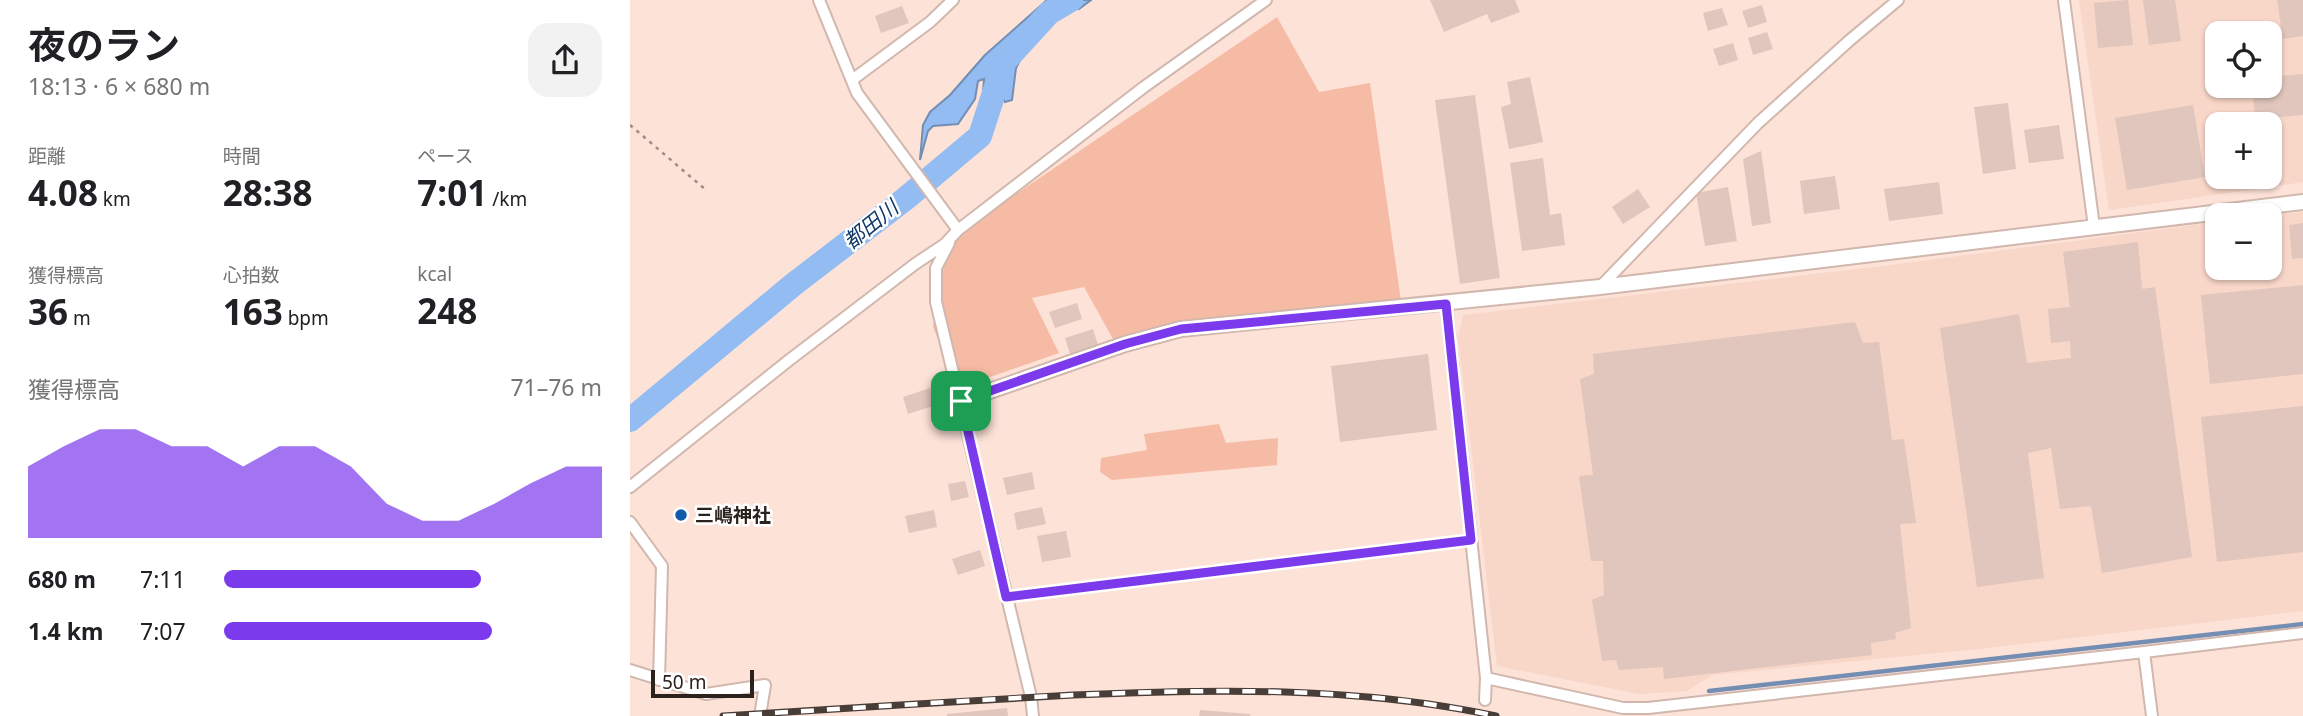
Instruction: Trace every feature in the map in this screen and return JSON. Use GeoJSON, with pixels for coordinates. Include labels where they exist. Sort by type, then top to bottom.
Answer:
{"type":"FeatureCollection","features":[{"type":"Feature","properties":{"kind":"street"},"geometry":{"type":"LineString","coordinates":[[820,0],[857,93],[958,230]]}},
{"type":"Feature","properties":{"kind":"street"},"geometry":{"type":"LineString","coordinates":[[852,80],[930,22],[953,0]]}},
{"type":"Feature","properties":{"kind":"street"},"geometry":{"type":"LineString","coordinates":[[630,487],[798,353],[945,244],[958,230],[1144,87],[1266,0]]}},
{"type":"Feature","properties":{"kind":"street"},"geometry":{"type":"LineString","coordinates":[[1600,287],[1758,122],[1898,0]]}},
{"type":"Feature","properties":{"kind":"street"},"geometry":{"type":"LineString","coordinates":[[2064,0],[2094,227]]}},
{"type":"Feature","properties":{"kind":"street"},"geometry":{"type":"LineString","coordinates":[[961,401],[1125,344],[1181,329],[1600,287],[2303,202]]}},
{"type":"Feature","properties":{"kind":"street"},"geometry":{"type":"LineString","coordinates":[[958,230],[936,268],[936,302],[1031,698],[1033,716]]}},
{"type":"Feature","properties":{"kind":"street"},"geometry":{"type":"LineString","coordinates":[[1446,304],[1486,678],[1485,700]]}},
{"type":"Feature","properties":{"kind":"street"},"geometry":{"type":"LineString","coordinates":[[630,522],[663,566],[659,680]]}},
{"type":"Feature","properties":{"kind":"street"},"geometry":{"type":"LineString","coordinates":[[1486,678],[1623,708],[1648,708],[2303,633]]}},
{"type":"Feature","properties":{"kind":"street"},"geometry":{"type":"LineString","coordinates":[[2144,652],[2152,716]]}},
{"type":"Feature","properties":{"kind":"street"},"geometry":{"type":"LineString","coordinates":[[630,670],[706,694],[765,685],[760,716]]}},
{"type":"Feature","properties":{"kind":"path"},"geometry":{"type":"LineString","coordinates":[[630,125],[706,190]]}},
{"type":"Feature","properties":{"kind":"path"},"geometry":{"type":"LineString","coordinates":[[1006,597],[1471,540]]}},
{"type":"Feature","properties":{"kind":"shaded area"},"geometry":{"type":"Polygon","coordinates":[[[2079,0],[2303,0],[2303,182],[2282,185],[2282,112],[2205,112],[2205,189],[2254,189],[2109,210],[2079,0]]]}},
{"type":"Feature","properties":{"kind":"shaded area"},"geometry":{"type":"Polygon","coordinates":[[[1277,17],[1319,92],[1370,83],[1401,301],[1113,339],[1084,287],[1032,298],[1059,353],[958,388],[933,327],[941,277],[954,236],[1277,17]]]}},
{"type":"Feature","properties":{"kind":"shaded area"},"geometry":{"type":"Polygon","coordinates":[[[2303,212],[2303,611],[1979,649],[1712,675],[1687,691],[1639,694],[1497,666],[1458,337],[1463,315],[1891,265],[2205,224],[2205,280],[2282,280],[2282,215],[2303,212]]]}},
{"type":"Feature","properties":{"kind":"shaded area"},"geometry":{"type":"Polygon","coordinates":[[[1219,424],[1226,443],[1278,438],[1277,465],[1112,480],[1100,472],[1101,458],[1147,450],[1144,434],[1219,424]]]}},
{"type":"Feature","properties":{"kind":"water"},"geometry":{"type":"Polygon","coordinates":[[[1047,0],[1091,0],[1079,9],[1076,4],[1060,9],[1045,18],[1019,41],[1029,43],[1016,68],[1012,100],[1005,102],[1003,99],[1005,76],[988,86],[983,93],[984,79],[978,81],[975,99],[958,124],[933,126],[928,131],[920,160],[923,125],[930,112],[950,95],[985,55],[1047,0]]]}},
{"type":"Feature","properties":{"kind":"building"},"geometry":{"type":"Polygon","coordinates":[[[1430,0],[1515,0],[1520,12],[1491,23],[1487,14],[1444,32],[1430,0]]]}},
{"type":"Feature","properties":{"kind":"building"},"geometry":{"type":"Polygon","coordinates":[[[2128,0],[2133,45],[2098,48],[2094,3],[2128,0]]]}},
{"type":"Feature","properties":{"kind":"building"},"geometry":{"type":"Polygon","coordinates":[[[2143,0],[2175,0],[2181,41],[2149,45],[2143,0]]]}},
{"type":"Feature","properties":{"kind":"building"},"geometry":{"type":"Polygon","coordinates":[[[2277,0],[2303,0],[2303,36],[2283,39],[2277,0]]]}},
{"type":"Feature","properties":{"kind":"building"},"geometry":{"type":"Polygon","coordinates":[[[1762,5],[1767,22],[1748,28],[1742,11],[1762,5]]]}},
{"type":"Feature","properties":{"kind":"building"},"geometry":{"type":"Polygon","coordinates":[[[902,6],[909,23],[881,33],[875,16],[902,6]]]}},
{"type":"Feature","properties":{"kind":"building"},"geometry":{"type":"Polygon","coordinates":[[[1722,8],[1728,25],[1708,31],[1703,13],[1722,8]]]}},
{"type":"Feature","properties":{"kind":"building"},"geometry":{"type":"Polygon","coordinates":[[[1767,32],[1773,49],[1753,55],[1748,38],[1767,32]]]}},
{"type":"Feature","properties":{"kind":"building"},"geometry":{"type":"Polygon","coordinates":[[[1733,43],[1738,60],[1719,66],[1713,49],[1733,43]]]}},
{"type":"Feature","properties":{"kind":"building"},"geometry":{"type":"Polygon","coordinates":[[[2303,74],[2303,115],[2282,117],[2282,112],[2254,112],[2253,98],[2282,98],[2282,76],[2303,74]]]}},
{"type":"Feature","properties":{"kind":"building"},"geometry":{"type":"Polygon","coordinates":[[[1530,77],[1543,142],[1509,149],[1501,107],[1511,104],[1507,82],[1530,77]]]}},
{"type":"Feature","properties":{"kind":"building"},"geometry":{"type":"Polygon","coordinates":[[[1475,95],[1500,278],[1460,284],[1435,100],[1475,95]]]}},
{"type":"Feature","properties":{"kind":"building"},"geometry":{"type":"Polygon","coordinates":[[[2008,103],[2016,169],[1983,174],[1974,107],[2008,103]]]}},
{"type":"Feature","properties":{"kind":"building"},"geometry":{"type":"Polygon","coordinates":[[[2193,105],[2205,177],[2127,190],[2115,118],[2193,105]]]}},
{"type":"Feature","properties":{"kind":"building"},"geometry":{"type":"Polygon","coordinates":[[[2059,125],[2064,159],[2029,163],[2024,130],[2059,125]]]}},
{"type":"Feature","properties":{"kind":"building"},"geometry":{"type":"Polygon","coordinates":[[[1761,151],[1771,223],[1752,226],[1743,159],[1761,151]]]}},
{"type":"Feature","properties":{"kind":"building"},"geometry":{"type":"Polygon","coordinates":[[[1543,158],[1550,215],[1561,213],[1565,245],[1522,251],[1510,163],[1543,158]]]}},
{"type":"Feature","properties":{"kind":"building"},"geometry":{"type":"Polygon","coordinates":[[[1835,176],[1840,209],[1804,214],[1800,181],[1835,176]]]}},
{"type":"Feature","properties":{"kind":"building"},"geometry":{"type":"Polygon","coordinates":[[[1939,182],[1943,214],[1889,221],[1884,189],[1939,182]]]}},
{"type":"Feature","properties":{"kind":"building"},"geometry":{"type":"Polygon","coordinates":[[[1728,187],[1737,241],[1705,246],[1696,193],[1728,187]]]}},
{"type":"Feature","properties":{"kind":"building"},"geometry":{"type":"Polygon","coordinates":[[[1638,189],[1650,207],[1623,224],[1612,207],[1638,189]]]}},
{"type":"Feature","properties":{"kind":"building"},"geometry":{"type":"Polygon","coordinates":[[[2303,223],[2303,258],[2292,259],[2289,225],[2303,223]]]}},
{"type":"Feature","properties":{"kind":"building"},"geometry":{"type":"Polygon","coordinates":[[[2138,242],[2142,289],[2155,287],[2192,557],[2102,573],[2091,506],[2060,509],[2051,448],[2028,453],[2044,578],[1977,587],[1940,328],[2019,314],[2027,363],[2071,358],[2070,341],[2051,343],[2048,309],[2070,307],[2063,252],[2138,242]]]}},
{"type":"Feature","properties":{"kind":"building"},"geometry":{"type":"Polygon","coordinates":[[[2303,285],[2303,374],[2210,384],[2201,295],[2303,285]]]}},
{"type":"Feature","properties":{"kind":"building"},"geometry":{"type":"Polygon","coordinates":[[[1077,303],[1082,319],[1055,328],[1049,312],[1077,303]]]}},
{"type":"Feature","properties":{"kind":"building"},"geometry":{"type":"Polygon","coordinates":[[[1855,322],[1863,343],[1879,342],[1892,440],[1904,439],[1916,523],[1900,524],[1911,628],[1895,633],[1896,639],[1871,643],[1872,655],[1664,679],[1663,667],[1619,670],[1616,660],[1602,661],[1592,600],[1604,595],[1603,561],[1591,561],[1579,476],[1593,475],[1580,379],[1594,374],[1593,354],[1855,322]]]}},
{"type":"Feature","properties":{"kind":"building"},"geometry":{"type":"Polygon","coordinates":[[[1093,329],[1098,345],[1070,354],[1065,338],[1093,329]]]}},
{"type":"Feature","properties":{"kind":"building"},"geometry":{"type":"Polygon","coordinates":[[[1428,354],[1437,430],[1340,442],[1331,366],[1428,354]]]}},
{"type":"Feature","properties":{"kind":"building"},"geometry":{"type":"Polygon","coordinates":[[[930,388],[936,405],[908,414],[903,397],[930,388]]]}},
{"type":"Feature","properties":{"kind":"building"},"geometry":{"type":"Polygon","coordinates":[[[2303,406],[2303,552],[2217,562],[2201,417],[2303,406]]]}},
{"type":"Feature","properties":{"kind":"building"},"geometry":{"type":"Polygon","coordinates":[[[1032,472],[1035,489],[1007,495],[1003,478],[1032,472]]]}},
{"type":"Feature","properties":{"kind":"building"},"geometry":{"type":"Polygon","coordinates":[[[965,481],[969,497],[951,501],[948,484],[965,481]]]}},
{"type":"Feature","properties":{"kind":"building"},"geometry":{"type":"Polygon","coordinates":[[[1042,507],[1046,524],[1017,530],[1014,513],[1042,507]]]}},
{"type":"Feature","properties":{"kind":"building"},"geometry":{"type":"Polygon","coordinates":[[[934,510],[937,527],[909,533],[905,516],[934,510]]]}},
{"type":"Feature","properties":{"kind":"building"},"geometry":{"type":"Polygon","coordinates":[[[1066,531],[1071,557],[1042,562],[1037,536],[1066,531]]]}},
{"type":"Feature","properties":{"kind":"building"},"geometry":{"type":"Polygon","coordinates":[[[980,550],[985,566],[958,575],[952,559],[980,550]]]}},
{"type":"Feature","properties":{"kind":"building"},"geometry":{"type":"Polygon","coordinates":[[[1007,708],[1008,716],[947,716],[947,714],[1007,708]]]}},
{"type":"Feature","properties":{"kind":"building"},"geometry":{"type":"Polygon","coordinates":[[[1200,710],[1250,714],[1250,716],[1199,716],[1200,710]]]}},
{"type":"Feature","properties":{"kind":"waterway","name":"都田川"},"geometry":{"type":"LineString","coordinates":[[630,420],[794,284],[905,199],[980,136],[1004,62],[1049,13],[1071,0]]}},
{"type":"Feature","properties":{"kind":"waterway"},"geometry":{"type":"LineString","coordinates":[[1709,691],[2303,624]]}},
{"type":"Feature","properties":{"kind":"railway"},"geometry":{"type":"LineString","coordinates":[[723,716],[1073,695],[1232,691],[1391,699],[1496,716]]}},
{"type":"Feature","properties":{"kind":"place","name":"三嶋神社"},"geometry":{"type":"Point","coordinates":[681,515]}},
{"type":"Feature","properties":{"kind":"route"},"geometry":{"type":"LineString","coordinates":[[1446,304],[1471,540],[1006,597],[961,401],[1125,344],[1181,329],[1446,304]]}}]}
